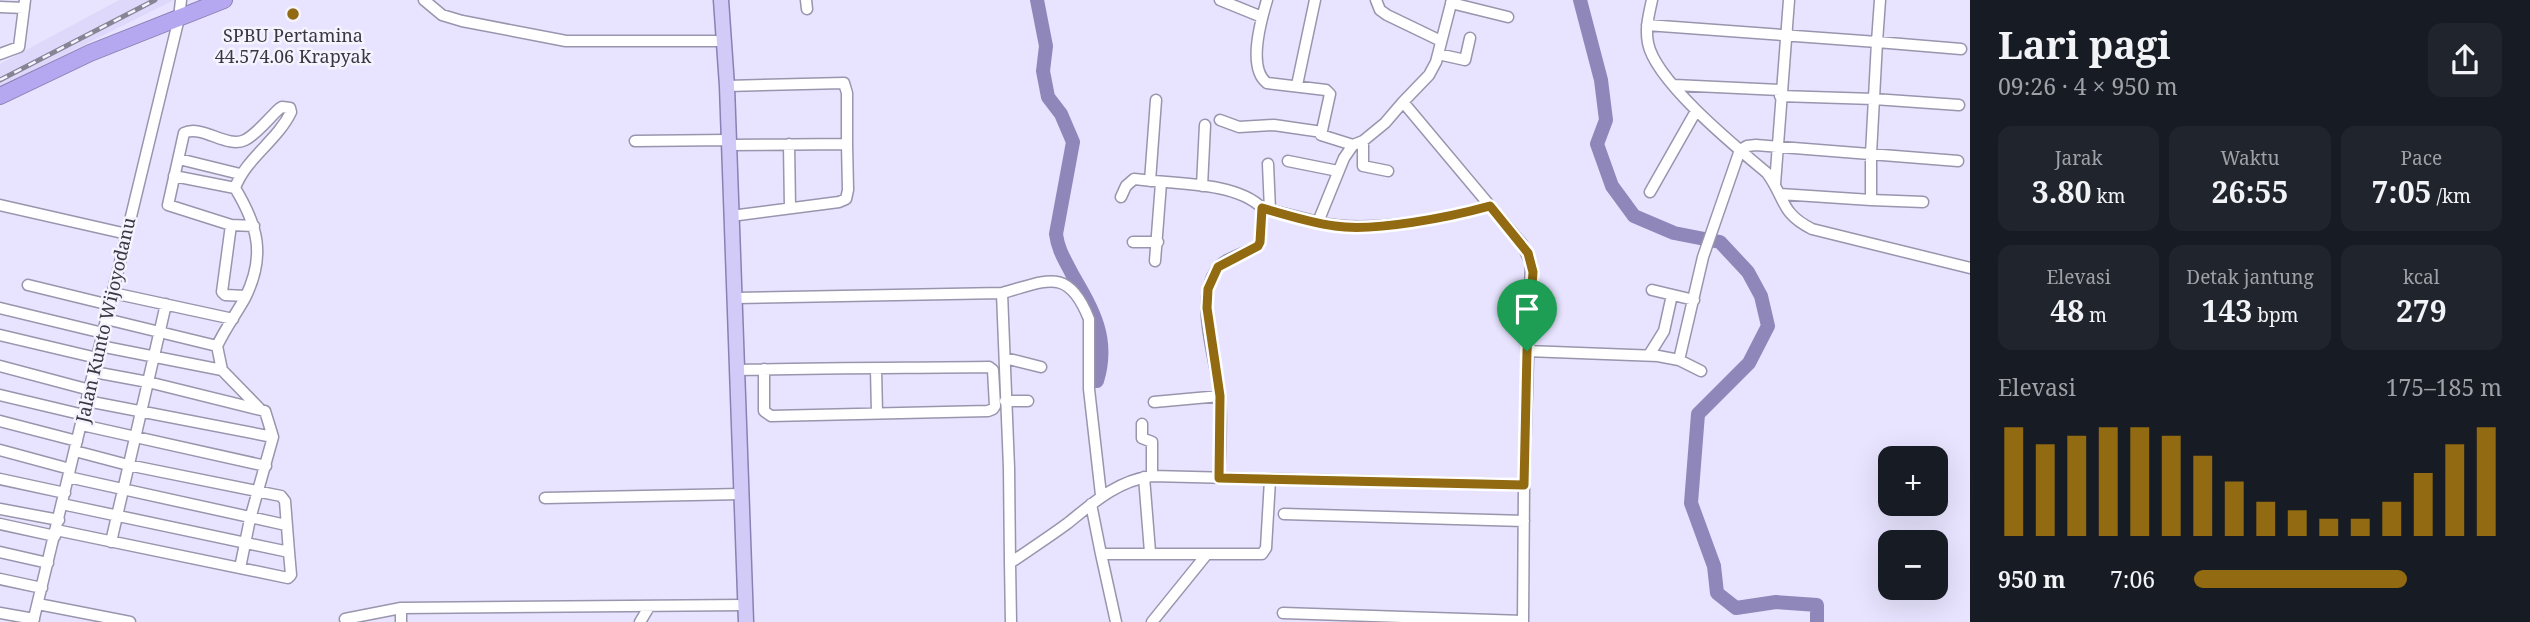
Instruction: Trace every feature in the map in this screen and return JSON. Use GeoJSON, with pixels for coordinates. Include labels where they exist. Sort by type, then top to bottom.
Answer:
{"type":"FeatureCollection","features":[{"type":"Feature","properties":{"kind":"highway"},"geometry":{"type":"LineString","coordinates":[[0,96],[90,53],[225,0]]}},
{"type":"Feature","properties":{"kind":"main road"},"geometry":{"type":"LineString","coordinates":[[720,0],[727,86],[746,622]]}},
{"type":"Feature","properties":{"kind":"street","name":"Jalan Kunto Wijoyodanu"},"geometry":{"type":"LineString","coordinates":[[34,621],[179,18],[181,0]]}},
{"type":"Feature","properties":{"kind":"street"},"geometry":{"type":"LineString","coordinates":[[424,0],[442,15],[462,21],[566,41],[725,41]]}},
{"type":"Feature","properties":{"kind":"street"},"geometry":{"type":"LineString","coordinates":[[1223,0],[1262,17]]}},
{"type":"Feature","properties":{"kind":"street"},"geometry":{"type":"LineString","coordinates":[[1267,0],[1262,17],[1257,67],[1262,78],[1267,83],[1323,88],[1329,92],[1322,137],[1358,143]]}},
{"type":"Feature","properties":{"kind":"street"},"geometry":{"type":"LineString","coordinates":[[1297,85],[1315,0]]}},
{"type":"Feature","properties":{"kind":"street"},"geometry":{"type":"LineString","coordinates":[[1376,0],[1380,10],[1387,15],[1441,41]]}},
{"type":"Feature","properties":{"kind":"street"},"geometry":{"type":"LineString","coordinates":[[1652,0],[1647,25],[1648,46],[1653,56],[1696,111],[1767,173],[1786,210],[1794,219],[1812,229],[1970,268]]}},
{"type":"Feature","properties":{"kind":"street"},"geometry":{"type":"LineString","coordinates":[[1777,189],[1780,93],[1789,0]]}},
{"type":"Feature","properties":{"kind":"street"},"geometry":{"type":"LineString","coordinates":[[1871,200],[1880,0]]}},
{"type":"Feature","properties":{"kind":"street"},"geometry":{"type":"LineString","coordinates":[[1318,222],[1344,158],[1358,143],[1385,123],[1429,75],[1438,54],[1451,1],[1508,17]]}},
{"type":"Feature","properties":{"kind":"street"},"geometry":{"type":"LineString","coordinates":[[0,54],[19,47],[24,4],[3,5]]}},
{"type":"Feature","properties":{"kind":"street"},"geometry":{"type":"LineString","coordinates":[[1647,25],[1961,48]]}},
{"type":"Feature","properties":{"kind":"street"},"geometry":{"type":"LineString","coordinates":[[1438,54],[1465,60],[1470,38]]}},
{"type":"Feature","properties":{"kind":"street"},"geometry":{"type":"LineString","coordinates":[[727,86],[844,83],[847,93],[846,199],[731,216]]}},
{"type":"Feature","properties":{"kind":"street"},"geometry":{"type":"LineString","coordinates":[[1674,85],[1959,105]]}},
{"type":"Feature","properties":{"kind":"street"},"geometry":{"type":"LineString","coordinates":[[1155,261],[1158,242],[1156,100]]}},
{"type":"Feature","properties":{"kind":"street"},"geometry":{"type":"LineString","coordinates":[[1283,613],[1523,622],[1527,351],[1533,272],[1531,263],[1522,243],[1403,102]]}},
{"type":"Feature","properties":{"kind":"street"},"geometry":{"type":"LineString","coordinates":[[240,568],[250,519],[273,437],[266,413],[222,370],[218,346],[246,296],[255,267],[258,239],[254,226],[235,188],[240,174],[282,127],[291,109],[285,107],[279,109],[244,141],[188,131],[184,133],[168,206],[231,225],[254,226]]}},
{"type":"Feature","properties":{"kind":"street"},"geometry":{"type":"LineString","coordinates":[[1650,192],[1696,111]]}},
{"type":"Feature","properties":{"kind":"street"},"geometry":{"type":"LineString","coordinates":[[1220,120],[1239,127],[1274,125],[1322,132]]}},
{"type":"Feature","properties":{"kind":"street"},"geometry":{"type":"LineString","coordinates":[[1202,186],[1205,125]]}},
{"type":"Feature","properties":{"kind":"street"},"geometry":{"type":"LineString","coordinates":[[635,141],[847,144]]}},
{"type":"Feature","properties":{"kind":"street"},"geometry":{"type":"LineString","coordinates":[[1358,143],[1363,166],[1388,171]]}},
{"type":"Feature","properties":{"kind":"street"},"geometry":{"type":"LineString","coordinates":[[789,144],[790,208]]}},
{"type":"Feature","properties":{"kind":"street"},"geometry":{"type":"LineString","coordinates":[[1679,360],[1703,257],[1740,150],[1751,145],[1777,146],[1958,161]]}},
{"type":"Feature","properties":{"kind":"street"},"geometry":{"type":"LineString","coordinates":[[178,159],[240,174]]}},
{"type":"Feature","properties":{"kind":"street"},"geometry":{"type":"LineString","coordinates":[[1288,161],[1338,171]]}},
{"type":"Feature","properties":{"kind":"street"},"geometry":{"type":"LineString","coordinates":[[1219,478],[1220,396],[1207,308],[1208,289],[1218,267],[1258,246],[1260,242],[1266,209],[1268,164]]}},
{"type":"Feature","properties":{"kind":"street"},"geometry":{"type":"LineString","coordinates":[[174,176],[235,188]]}},
{"type":"Feature","properties":{"kind":"street"},"geometry":{"type":"LineString","coordinates":[[1121,197],[1129,181],[1134,179],[1202,186],[1240,194],[1266,209],[1349,228],[1431,218],[1490,206]]}},
{"type":"Feature","properties":{"kind":"street"},"geometry":{"type":"LineString","coordinates":[[1777,189],[1871,200],[1923,202]]}},
{"type":"Feature","properties":{"kind":"street"},"geometry":{"type":"LineString","coordinates":[[0,205],[127,234]]}},
{"type":"Feature","properties":{"kind":"street"},"geometry":{"type":"LineString","coordinates":[[231,225],[222,292],[225,295],[246,296]]}},
{"type":"Feature","properties":{"kind":"street"},"geometry":{"type":"LineString","coordinates":[[1133,242],[1158,242]]}},
{"type":"Feature","properties":{"kind":"street"},"geometry":{"type":"LineString","coordinates":[[735,298],[1002,293],[1054,280],[1066,284],[1077,295],[1089,319],[1094,501],[1116,622]]}},
{"type":"Feature","properties":{"kind":"street"},"geometry":{"type":"LineString","coordinates":[[28,285],[110,305]]}},
{"type":"Feature","properties":{"kind":"street"},"geometry":{"type":"LineString","coordinates":[[1651,290],[1694,300]]}},
{"type":"Feature","properties":{"kind":"street"},"geometry":{"type":"LineString","coordinates":[[113,293],[233,319]]}},
{"type":"Feature","properties":{"kind":"street"},"geometry":{"type":"LineString","coordinates":[[1002,293],[1011,622]]}},
{"type":"Feature","properties":{"kind":"street"},"geometry":{"type":"LineString","coordinates":[[1649,355],[1664,331],[1672,295]]}},
{"type":"Feature","properties":{"kind":"street"},"geometry":{"type":"LineString","coordinates":[[111,542],[166,304]]}},
{"type":"Feature","properties":{"kind":"street"},"geometry":{"type":"LineString","coordinates":[[0,308],[103,333]]}},
{"type":"Feature","properties":{"kind":"street"},"geometry":{"type":"LineString","coordinates":[[106,319],[218,346]]}},
{"type":"Feature","properties":{"kind":"street"},"geometry":{"type":"LineString","coordinates":[[0,335],[97,358]]}},
{"type":"Feature","properties":{"kind":"street"},"geometry":{"type":"LineString","coordinates":[[100,346],[222,370]]}},
{"type":"Feature","properties":{"kind":"street"},"geometry":{"type":"LineString","coordinates":[[1527,351],[1649,355],[1679,360],[1701,371]]}},
{"type":"Feature","properties":{"kind":"street"},"geometry":{"type":"LineString","coordinates":[[1004,358],[1041,367]]}},
{"type":"Feature","properties":{"kind":"street"},"geometry":{"type":"LineString","coordinates":[[0,366],[141,412],[273,437]]}},
{"type":"Feature","properties":{"kind":"street"},"geometry":{"type":"LineString","coordinates":[[737,370],[764,369],[989,367],[994,373],[995,406],[991,410],[767,415],[764,411],[764,369]]}},
{"type":"Feature","properties":{"kind":"street"},"geometry":{"type":"LineString","coordinates":[[876,369],[877,413]]}},
{"type":"Feature","properties":{"kind":"street"},"geometry":{"type":"LineString","coordinates":[[94,372],[259,408]]}},
{"type":"Feature","properties":{"kind":"street"},"geometry":{"type":"LineString","coordinates":[[0,395],[134,438],[266,466]]}},
{"type":"Feature","properties":{"kind":"street"},"geometry":{"type":"LineString","coordinates":[[1154,402],[1220,396]]}},
{"type":"Feature","properties":{"kind":"street"},"geometry":{"type":"LineString","coordinates":[[1006,401],[1028,401]]}},
{"type":"Feature","properties":{"kind":"street"},"geometry":{"type":"LineString","coordinates":[[0,421],[128,465],[284,498],[291,575],[289,578],[111,542],[56,528],[0,509]]}},
{"type":"Feature","properties":{"kind":"street"},"geometry":{"type":"LineString","coordinates":[[1142,424],[1142,438],[1152,442],[1148,476],[1150,552]]}},
{"type":"Feature","properties":{"kind":"street"},"geometry":{"type":"LineString","coordinates":[[0,450],[122,491],[286,525]]}},
{"type":"Feature","properties":{"kind":"street"},"geometry":{"type":"LineString","coordinates":[[1010,563],[1094,501],[1121,485],[1148,476],[1524,485]]}},
{"type":"Feature","properties":{"kind":"street"},"geometry":{"type":"LineString","coordinates":[[0,479],[117,516],[289,552]]}},
{"type":"Feature","properties":{"kind":"street"},"geometry":{"type":"LineString","coordinates":[[1105,554],[1262,554],[1265,552],[1270,481]]}},
{"type":"Feature","properties":{"kind":"street"},"geometry":{"type":"LineString","coordinates":[[545,498],[741,494]]}},
{"type":"Feature","properties":{"kind":"street"},"geometry":{"type":"LineString","coordinates":[[1284,514],[1524,521]]}},
{"type":"Feature","properties":{"kind":"street"},"geometry":{"type":"LineString","coordinates":[[0,524],[56,528]]}},
{"type":"Feature","properties":{"kind":"street"},"geometry":{"type":"LineString","coordinates":[[0,552],[48,563]]}},
{"type":"Feature","properties":{"kind":"street"},"geometry":{"type":"LineString","coordinates":[[1152,622],[1207,554]]}},
{"type":"Feature","properties":{"kind":"street"},"geometry":{"type":"LineString","coordinates":[[0,579],[41,588]]}},
{"type":"Feature","properties":{"kind":"street"},"geometry":{"type":"LineString","coordinates":[[38,604],[130,622]]}},
{"type":"Feature","properties":{"kind":"street"},"geometry":{"type":"LineString","coordinates":[[345,619],[401,608],[745,605]]}},
{"type":"Feature","properties":{"kind":"street"},"geometry":{"type":"LineString","coordinates":[[640,622],[649,607]]}},
{"type":"Feature","properties":{"kind":"street"},"geometry":{"type":"LineString","coordinates":[[401,608],[401,622]]}},
{"type":"Feature","properties":{"kind":"street"},"geometry":{"type":"LineString","coordinates":[[497,622],[500,608]]}},
{"type":"Feature","properties":{"kind":"street"},"geometry":{"type":"LineString","coordinates":[[0,613],[34,621]]}},
{"type":"Feature","properties":{"kind":"shaded area"},"geometry":{"type":"Polygon","coordinates":[[[119,0],[174,0],[0,87],[0,64],[119,0]]]}},
{"type":"Feature","properties":{"kind":"waterway"},"geometry":{"type":"LineString","coordinates":[[1037,0],[1046,46],[1043,71],[1048,97],[1061,114],[1073,142],[1056,234],[1062,255],[1087,300],[1097,325],[1102,352],[1097,381]]}},
{"type":"Feature","properties":{"kind":"waterway"},"geometry":{"type":"LineString","coordinates":[[1580,0],[1601,80],[1606,120],[1597,144],[1612,186],[1634,216],[1674,233],[1720,242],[1748,272],[1761,296],[1768,326],[1749,363],[1698,414],[1691,503],[1714,566],[1717,593],[1736,608],[1776,602],[1817,605],[1817,622]]}},
{"type":"Feature","properties":{"kind":"railway"},"geometry":{"type":"LineString","coordinates":[[0,80],[155,0]]}},
{"type":"Feature","properties":{"kind":"place","name":"SPBU Pertamina 44.574.06 Krapyak"},"geometry":{"type":"Point","coordinates":[293,14]}},
{"type":"Feature","properties":{"kind":"route"},"geometry":{"type":"LineString","coordinates":[[1490,206],[1522,243],[1531,263],[1533,272],[1527,351],[1524,485],[1219,478],[1220,396],[1207,294],[1218,267],[1258,246],[1262,208],[1349,228],[1431,218],[1490,206]]}}]}
